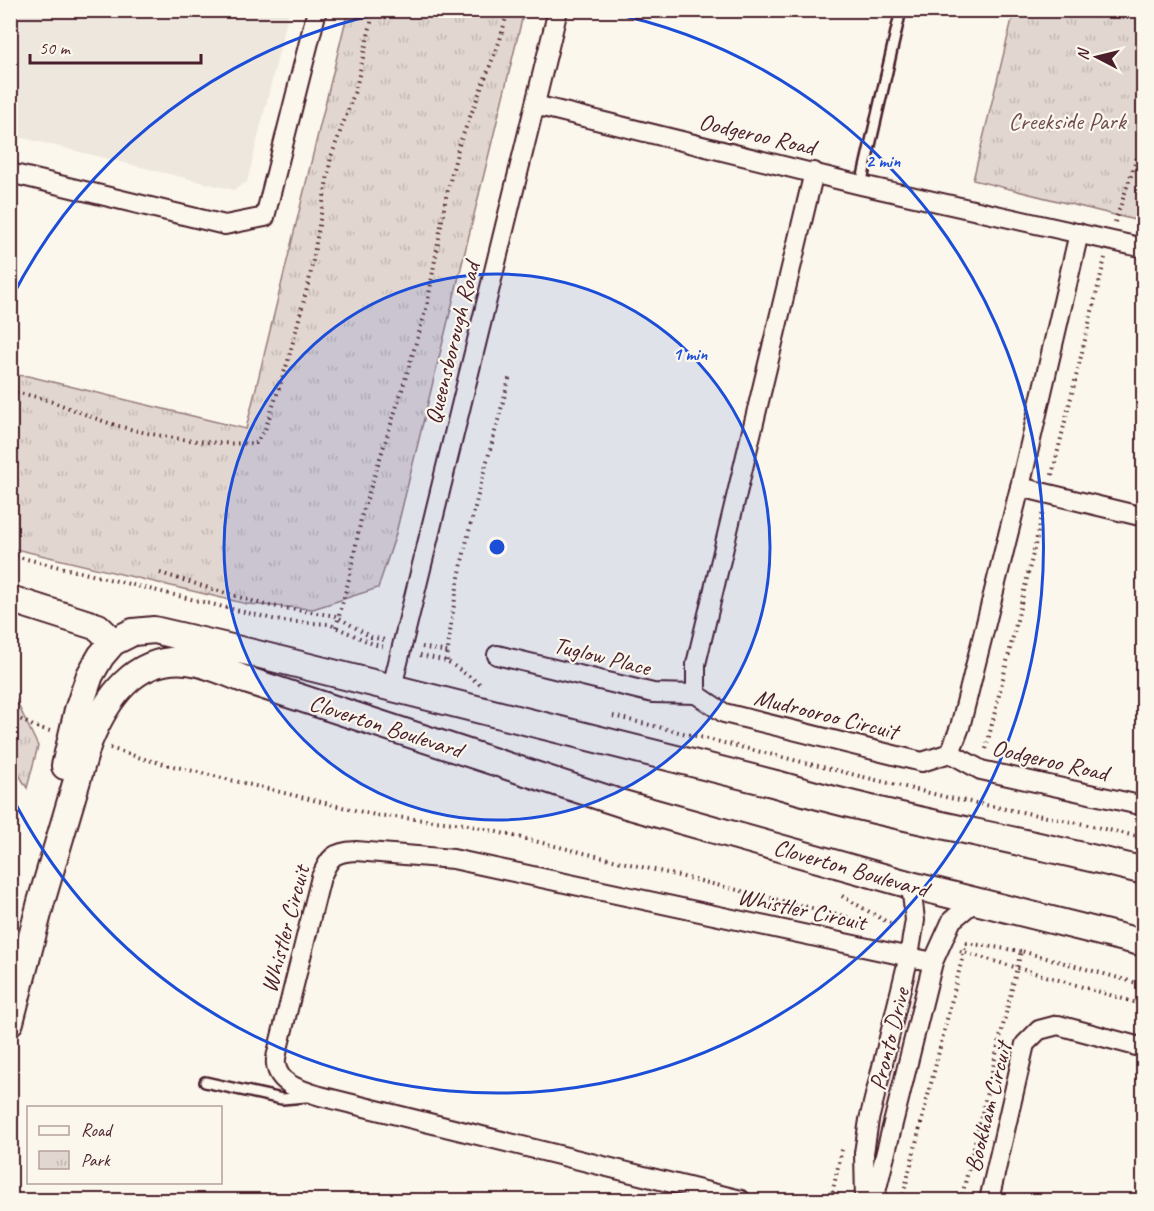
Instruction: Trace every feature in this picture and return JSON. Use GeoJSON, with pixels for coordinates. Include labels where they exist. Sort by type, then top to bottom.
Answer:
{"type":"FeatureCollection","features":[{"type":"Feature","properties":{"kind":"street"},"geometry":{"type":"LineString","coordinates":[[10,172],[225,225],[265,217],[317,10]]}},
{"type":"Feature","properties":{"kind":"street","name":"Queensborough Road"},"geometry":{"type":"LineString","coordinates":[[392,687],[558,10]]}},
{"type":"Feature","properties":{"kind":"street","name":"Oodgeroo Road"},"geometry":{"type":"LineString","coordinates":[[535,105],[861,185],[1143,248]]}},
{"type":"Feature","properties":{"kind":"street"},"geometry":{"type":"LineString","coordinates":[[696,694],[696,664],[814,172]]}},
{"type":"Feature","properties":{"kind":"street"},"geometry":{"type":"LineString","coordinates":[[950,753],[960,727],[1020,487],[1079,233]]}},
{"type":"Feature","properties":{"kind":"street"},"geometry":{"type":"LineString","coordinates":[[1020,487],[1143,517]]}},
{"type":"Feature","properties":{"kind":"street"},"geometry":{"type":"LineString","coordinates":[[10,599],[98,627],[113,642]]}},
{"type":"Feature","properties":{"kind":"street","name":"Cloverton Boulevard"},"geometry":{"type":"LineString","coordinates":[[10,1022],[15,984],[41,902],[80,740],[78,710],[90,675],[113,642],[133,632],[154,630],[392,687],[840,802],[1069,852],[1143,871]]}},
{"type":"Feature","properties":{"kind":"street","name":"Tuglow Place"},"geometry":{"type":"LineString","coordinates":[[497,655],[653,693],[696,694]]}},
{"type":"Feature","properties":{"kind":"street","name":"Cloverton Boulevard"},"geometry":{"type":"LineString","coordinates":[[80,740],[116,691],[146,667],[166,661],[189,661],[623,804],[974,902],[1143,943]]}},
{"type":"Feature","properties":{"kind":"street","name":"Mudrooroo Circuit"},"geometry":{"type":"LineString","coordinates":[[696,694],[723,713],[922,762],[950,753]]}},
{"type":"Feature","properties":{"kind":"street","name":"Oodgeroo Road"},"geometry":{"type":"LineString","coordinates":[[950,753],[981,770],[1143,806]]}},
{"type":"Feature","properties":{"kind":"street","name":"Whistler Circuit"},"geometry":{"type":"LineString","coordinates":[[741,1200],[320,1096],[295,1088],[282,1078],[276,1064],[321,877],[332,856],[342,851],[453,859],[933,962]]}},
{"type":"Feature","properties":{"kind":"street","name":"Pronto Drive"},"geometry":{"type":"LineString","coordinates":[[865,1200],[864,1153],[869,1120],[909,956],[915,920],[911,885]]}},
{"type":"Feature","properties":{"kind":"street","name":"Pronto Drive"},"geometry":{"type":"LineString","coordinates":[[874,1200],[933,962],[952,920],[974,902]]}},
{"type":"Feature","properties":{"kind":"street","name":"Bookham Circuit"},"geometry":{"type":"LineString","coordinates":[[990,1200],[1024,1044],[1039,1030],[1058,1025],[1143,1048]]}},
{"type":"Feature","properties":{"kind":"lane"},"geometry":{"type":"LineString","coordinates":[[861,185],[901,10]]}},
{"type":"Feature","properties":{"kind":"lane"},"geometry":{"type":"LineString","coordinates":[[205,1082],[282,1099],[320,1096]]}},
{"type":"Feature","properties":{"kind":"path"},"geometry":{"type":"LineString","coordinates":[[10,392],[62,404],[105,422],[140,432],[234,445],[256,443],[265,430],[288,361],[310,277],[331,157],[356,88],[374,10]]}},
{"type":"Feature","properties":{"kind":"path"},"geometry":{"type":"LineString","coordinates":[[336,627],[350,575],[362,514],[427,306],[446,197],[459,145],[496,51],[508,10]]}},
{"type":"Feature","properties":{"kind":"path"},"geometry":{"type":"LineString","coordinates":[[974,802],[1109,240],[1143,137]]}},
{"type":"Feature","properties":{"kind":"path"},"geometry":{"type":"LineString","coordinates":[[447,661],[452,609],[464,551],[510,375]]}},
{"type":"Feature","properties":{"kind":"path"},"geometry":{"type":"LineString","coordinates":[[10,555],[280,621],[329,624],[373,644],[447,652]]}},
{"type":"Feature","properties":{"kind":"path"},"geometry":{"type":"LineString","coordinates":[[160,573],[265,605],[339,618],[370,637],[447,661],[478,683],[489,686]]}},
{"type":"Feature","properties":{"kind":"path"},"geometry":{"type":"LineString","coordinates":[[10,714],[33,726],[144,759],[375,815],[476,827],[845,916],[864,925]]}},
{"type":"Feature","properties":{"kind":"path"},"geometry":{"type":"LineString","coordinates":[[604,714],[974,802],[1143,838]]}},
{"type":"Feature","properties":{"kind":"path"},"geometry":{"type":"LineString","coordinates":[[902,1200],[966,943]]}},
{"type":"Feature","properties":{"kind":"path"},"geometry":{"type":"LineString","coordinates":[[940,945],[1143,1005]]}},
{"type":"Feature","properties":{"kind":"shaded area"},"geometry":{"type":"Polygon","coordinates":[[[11,10],[289,11],[247,182],[234,190],[11,135],[11,10]]]}},
{"type":"Feature","properties":{"kind":"green space"},"geometry":{"type":"Polygon","coordinates":[[[348,11],[524,11],[395,537],[378,588],[313,609],[247,604],[11,548],[11,375],[28,376],[246,429],[348,11]]]}},
{"type":"Feature","properties":{"kind":"green space","name":"Creekside Park"},"geometry":{"type":"Polygon","coordinates":[[[1014,11],[1143,11],[1143,222],[973,180],[1014,11]]]}},
{"type":"Feature","properties":{"kind":"green space"},"geometry":{"type":"Polygon","coordinates":[[[11,690],[38,746],[27,788],[11,761],[11,690]]]}}]}
